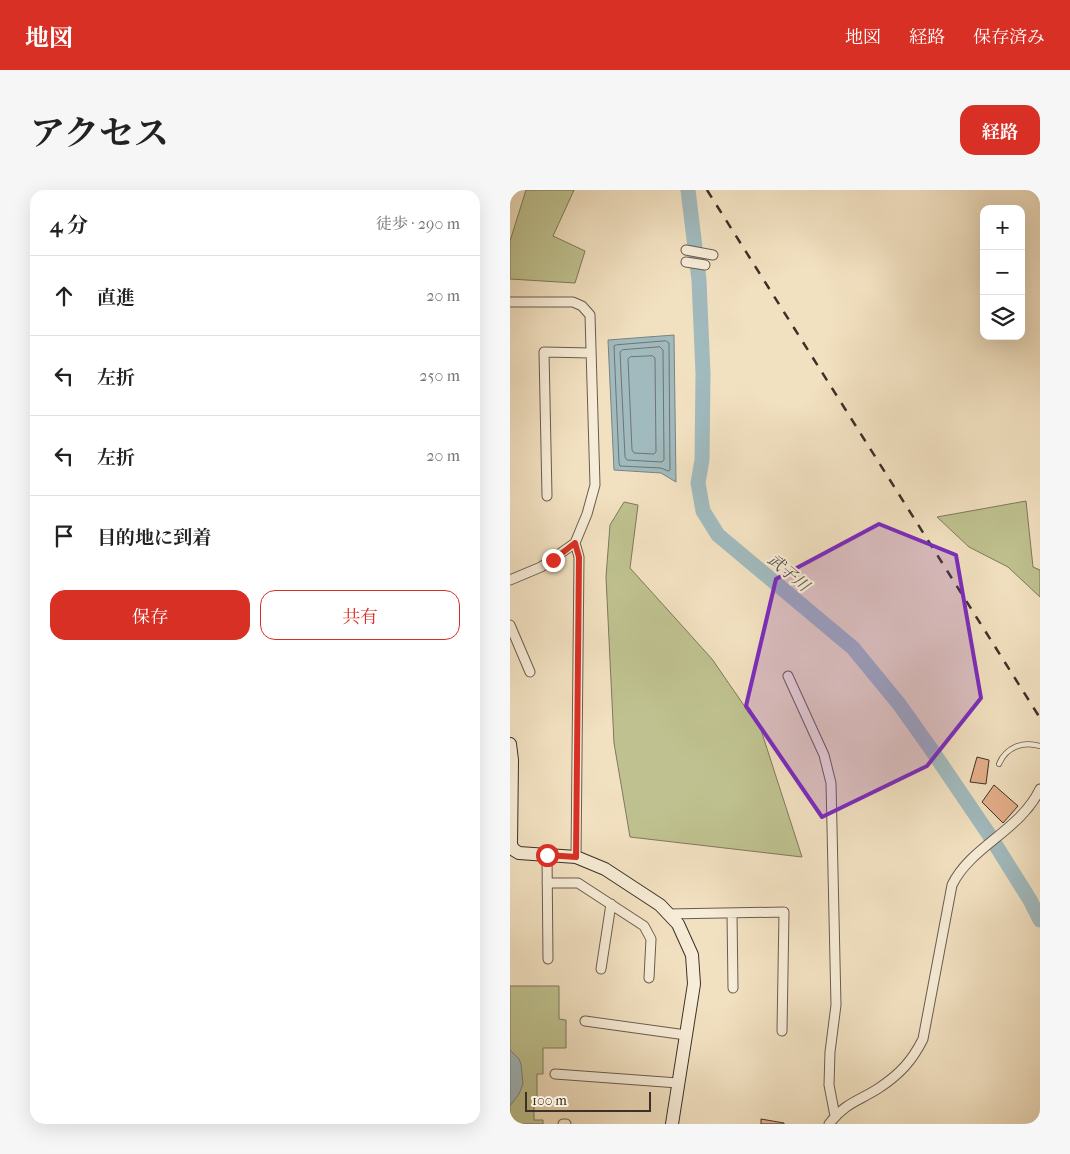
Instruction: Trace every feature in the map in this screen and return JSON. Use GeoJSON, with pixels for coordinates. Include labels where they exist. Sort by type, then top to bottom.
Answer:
{"type":"FeatureCollection","features":[{"type":"Feature","properties":{"kind":"street"},"geometry":{"type":"LineString","coordinates":[[686,250],[713,255]]}},
{"type":"Feature","properties":{"kind":"street"},"geometry":{"type":"LineString","coordinates":[[686,262],[705,265]]}},
{"type":"Feature","properties":{"kind":"street"},"geometry":{"type":"LineString","coordinates":[[510,302],[573,302],[582,306],[590,315],[595,486],[587,514],[575,543],[541,567],[510,580]]}},
{"type":"Feature","properties":{"kind":"street"},"geometry":{"type":"LineString","coordinates":[[547,496],[544,352],[591,353]]}},
{"type":"Feature","properties":{"kind":"street"},"geometry":{"type":"LineString","coordinates":[[575,543],[579,557],[576,857]]}},
{"type":"Feature","properties":{"kind":"street"},"geometry":{"type":"LineString","coordinates":[[510,626],[530,672]]}},
{"type":"Feature","properties":{"kind":"street"},"geometry":{"type":"LineString","coordinates":[[788,676],[824,755],[831,782],[836,1005],[830,1052],[829,1085],[832,1120]]}},
{"type":"Feature","properties":{"kind":"street"},"geometry":{"type":"LineString","coordinates":[[510,744],[512,760],[511,845],[514,850],[519,853],[576,857],[605,869],[660,904],[678,924],[692,955],[694,984],[672,1124]]}},
{"type":"Feature","properties":{"kind":"street"},"geometry":{"type":"LineString","coordinates":[[832,1120],[850,1103],[878,1089],[897,1075],[913,1058],[923,1039],[952,884],[976,855],[1028,810],[1040,789]]}},
{"type":"Feature","properties":{"kind":"street"},"geometry":{"type":"LineString","coordinates":[[547,855],[548,959]]}},
{"type":"Feature","properties":{"kind":"street"},"geometry":{"type":"LineString","coordinates":[[547,883],[578,883],[644,926],[651,939],[649,978]]}},
{"type":"Feature","properties":{"kind":"street"},"geometry":{"type":"LineString","coordinates":[[601,969],[611,904]]}},
{"type":"Feature","properties":{"kind":"street"},"geometry":{"type":"LineString","coordinates":[[668,914],[784,912],[782,1031]]}},
{"type":"Feature","properties":{"kind":"street"},"geometry":{"type":"LineString","coordinates":[[732,913],[733,988]]}},
{"type":"Feature","properties":{"kind":"street"},"geometry":{"type":"LineString","coordinates":[[584,1021],[686,1035]]}},
{"type":"Feature","properties":{"kind":"street"},"geometry":{"type":"LineString","coordinates":[[555,1074],[678,1083]]}},
{"type":"Feature","properties":{"kind":"lane"},"geometry":{"type":"LineString","coordinates":[[999,764],[1005,754],[1013,748],[1025,744],[1040,746]]}},
{"type":"Feature","properties":{"kind":"highlighted area"},"geometry":{"type":"Polygon","coordinates":[[[879,524],[956,555],[981,698],[927,766],[822,817],[746,706],[776,579],[879,524]]]}},
{"type":"Feature","properties":{"kind":"green space"},"geometry":{"type":"Polygon","coordinates":[[[526,190],[574,190],[553,236],[585,251],[575,283],[510,279],[510,241],[526,190]]]}},
{"type":"Feature","properties":{"kind":"green space"},"geometry":{"type":"Polygon","coordinates":[[[1026,501],[1033,567],[1040,570],[1040,597],[1008,567],[969,547],[937,517],[1026,501]]]}},
{"type":"Feature","properties":{"kind":"green space"},"geometry":{"type":"Polygon","coordinates":[[[624,502],[638,505],[630,568],[712,659],[761,730],[802,857],[630,837],[614,743],[606,577],[610,525],[624,502]]]}},
{"type":"Feature","properties":{"kind":"green space"},"geometry":{"type":"Polygon","coordinates":[[[510,986],[559,986],[559,1019],[566,1020],[566,1048],[543,1048],[543,1074],[537,1074],[537,1099],[534,1099],[534,1120],[543,1120],[543,1124],[510,1124],[510,986]]]}},
{"type":"Feature","properties":{"kind":"water"},"geometry":{"type":"Polygon","coordinates":[[[674,335],[676,482],[661,473],[614,470],[608,340],[674,335]]]}},
{"type":"Feature","properties":{"kind":"water"},"geometry":{"type":"Polygon","coordinates":[[[510,1050],[519,1059],[521,1064],[523,1084],[519,1094],[510,1106],[510,1050]]]}},
{"type":"Feature","properties":{"kind":"building"},"geometry":{"type":"Polygon","coordinates":[[[977,757],[989,760],[986,784],[970,782],[977,757]]]}},
{"type":"Feature","properties":{"kind":"building"},"geometry":{"type":"Polygon","coordinates":[[[994,785],[1018,806],[1003,823],[982,802],[994,785]]]}},
{"type":"Feature","properties":{"kind":"building"},"geometry":{"type":"Polygon","coordinates":[[[761,1119],[784,1123],[784,1124],[761,1124],[761,1119]]]}},
{"type":"Feature","properties":{"kind":"waterway","name":"武子川"},"geometry":{"type":"LineString","coordinates":[[688,190],[699,280],[703,374],[702,460],[698,483],[703,511],[718,535],[853,648],[899,704],[931,749],[990,836],[1030,900],[1040,920]]}},
{"type":"Feature","properties":{"kind":"railway"},"geometry":{"type":"LineString","coordinates":[[707,190],[1040,718]]}},
{"type":"Feature","properties":{"kind":"route"},"geometry":{"type":"LineString","coordinates":[[547,855],[576,857],[579,557],[575,543],[553,560]]}}]}
